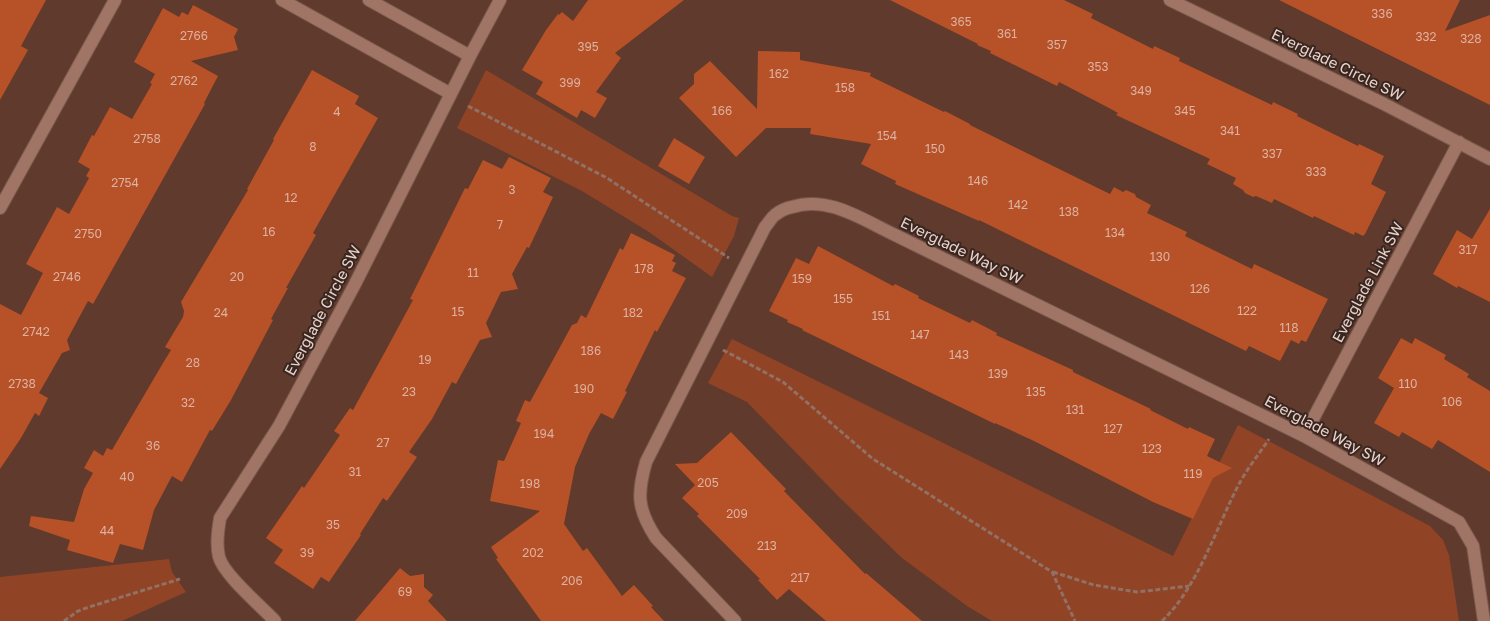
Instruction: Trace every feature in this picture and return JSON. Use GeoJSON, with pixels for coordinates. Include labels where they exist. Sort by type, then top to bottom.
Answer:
{"type":"FeatureCollection","features":[{"type":"Feature","properties":{"kind":"street"},"geometry":{"type":"LineString","coordinates":[[0,208],[114,0]]}},
{"type":"Feature","properties":{"kind":"street"},"geometry":{"type":"LineString","coordinates":[[282,0],[451,94]]}},
{"type":"Feature","properties":{"kind":"street"},"geometry":{"type":"LineString","coordinates":[[369,0],[470,56]]}},
{"type":"Feature","properties":{"kind":"street","name":"Everglade Circle SW"},"geometry":{"type":"LineString","coordinates":[[275,621],[225,569],[219,557],[218,548],[217,534],[220,518],[283,417],[355,284],[500,0]]}},
{"type":"Feature","properties":{"kind":"street","name":"Everglade Circle SW"},"geometry":{"type":"LineString","coordinates":[[1170,0],[1384,104],[1490,159]]}},
{"type":"Feature","properties":{"kind":"street","name":"Everglade Link SW"},"geometry":{"type":"LineString","coordinates":[[1304,436],[1459,142]]}},
{"type":"Feature","properties":{"kind":"street","name":"Everglade Way SW"},"geometry":{"type":"LineString","coordinates":[[735,621],[656,538],[646,522],[641,506],[642,478],[646,462],[765,228],[774,215],[784,209],[801,204],[819,203],[834,207],[895,235],[1278,423],[1459,522],[1473,546],[1484,621]]}},
{"type":"Feature","properties":{"kind":"path"},"geometry":{"type":"LineString","coordinates":[[468,106],[607,178],[744,268]]}},
{"type":"Feature","properties":{"kind":"path"},"geometry":{"type":"LineString","coordinates":[[707,341],[783,382],[873,459],[1052,572],[1094,585],[1137,592],[1190,586]]}},
{"type":"Feature","properties":{"kind":"path"},"geometry":{"type":"LineString","coordinates":[[1162,621],[1190,586],[1240,482],[1278,423]]}},
{"type":"Feature","properties":{"kind":"path"},"geometry":{"type":"LineString","coordinates":[[1052,572],[1075,621]]}},
{"type":"Feature","properties":{"kind":"path"},"geometry":{"type":"LineString","coordinates":[[64,621],[78,611],[88,607],[180,579]]}},
{"type":"Feature","properties":{"kind":"shaded area"},"geometry":{"type":"Polygon","coordinates":[[[486,70],[732,216],[739,218],[734,236],[712,277],[649,232],[582,191],[457,128],[486,70]]]}},
{"type":"Feature","properties":{"kind":"shaded area"},"geometry":{"type":"Polygon","coordinates":[[[732,339],[1173,556],[1238,425],[1430,526],[1443,540],[1449,555],[1459,621],[992,621],[967,606],[902,558],[837,495],[747,402],[708,383],[732,339]]]}},
{"type":"Feature","properties":{"kind":"shaded area"},"geometry":{"type":"Polygon","coordinates":[[[169,559],[172,572],[186,592],[122,621],[0,621],[0,577],[169,559]]]}},
{"type":"Feature","properties":{"kind":"building"},"geometry":{"type":"Polygon","coordinates":[[[0,0],[46,0],[21,46],[28,50],[0,100],[0,0]]]}},
{"type":"Feature","properties":{"kind":"building"},"geometry":{"type":"Polygon","coordinates":[[[588,0],[684,0],[615,53],[621,58],[596,92],[607,98],[595,118],[581,110],[577,118],[536,94],[543,82],[522,70],[558,14],[562,12],[573,21],[588,0]]]}},
{"type":"Feature","properties":{"kind":"building"},"geometry":{"type":"Polygon","coordinates":[[[890,0],[1064,0],[1093,14],[1091,18],[1153,49],[1154,46],[1180,58],[1179,61],[1272,105],[1273,102],[1358,146],[1359,144],[1384,156],[1371,184],[1386,192],[1363,236],[1355,232],[1354,235],[1314,216],[1313,218],[1274,199],[1272,203],[1256,196],[1253,197],[1233,184],[1236,178],[1207,164],[1210,159],[1116,115],[1118,113],[1059,82],[1057,86],[990,53],[991,51],[978,44],[890,0]]]}},
{"type":"Feature","properties":{"kind":"building"},"geometry":{"type":"Polygon","coordinates":[[[1279,0],[1460,0],[1445,31],[1490,15],[1490,105],[1279,0]]]}},
{"type":"Feature","properties":{"kind":"building"},"geometry":{"type":"Polygon","coordinates":[[[193,5],[238,29],[234,37],[238,50],[191,61],[218,76],[205,104],[93,304],[88,301],[67,340],[70,350],[62,353],[39,393],[48,398],[39,416],[35,413],[0,469],[0,304],[21,315],[43,273],[26,264],[57,207],[69,214],[89,178],[86,176],[90,169],[78,162],[92,135],[94,136],[110,107],[132,119],[152,84],[150,83],[155,74],[134,62],[163,8],[179,17],[182,12],[188,15],[193,5]]]}},
{"type":"Feature","properties":{"kind":"building"},"geometry":{"type":"Polygon","coordinates":[[[758,51],[800,52],[800,60],[871,73],[870,76],[945,111],[1110,194],[1114,187],[1123,192],[1126,190],[1135,194],[1136,197],[1151,205],[1147,213],[1187,232],[1185,236],[1252,269],[1254,264],[1328,299],[1306,342],[1301,340],[1299,344],[1291,340],[1280,361],[1249,346],[1246,351],[979,220],[895,184],[896,181],[861,164],[871,144],[810,134],[811,128],[766,128],[736,157],[679,98],[694,84],[694,74],[710,61],[757,109],[758,51]]]}},
{"type":"Feature","properties":{"kind":"building"},"geometry":{"type":"Polygon","coordinates":[[[312,70],[359,96],[355,104],[378,118],[313,233],[316,235],[286,288],[288,288],[271,319],[273,320],[231,400],[212,431],[210,430],[182,482],[172,476],[154,510],[143,550],[120,544],[113,563],[67,550],[70,540],[29,526],[31,516],[74,522],[84,489],[93,473],[84,468],[94,450],[103,456],[107,448],[112,450],[171,350],[165,347],[183,317],[184,311],[181,302],[248,190],[273,139],[312,70]]]}},
{"type":"Feature","properties":{"kind":"building"},"geometry":{"type":"Polygon","coordinates":[[[674,138],[705,157],[689,184],[658,166],[674,138]]]}},
{"type":"Feature","properties":{"kind":"building"},"geometry":{"type":"Polygon","coordinates":[[[509,157],[551,178],[543,192],[553,197],[529,248],[527,247],[512,274],[518,289],[501,292],[486,323],[492,337],[480,340],[456,384],[452,382],[432,419],[409,452],[417,457],[387,501],[383,498],[361,535],[329,582],[321,577],[313,589],[274,563],[283,550],[266,538],[302,486],[304,488],[340,435],[334,431],[350,408],[353,410],[413,300],[410,299],[465,188],[468,189],[483,160],[502,169],[509,157]]]}},
{"type":"Feature","properties":{"kind":"building"},"geometry":{"type":"Polygon","coordinates":[[[1490,209],[1490,302],[1458,286],[1457,288],[1433,274],[1457,230],[1472,239],[1490,209]]]}},
{"type":"Feature","properties":{"kind":"building"},"geometry":{"type":"Polygon","coordinates":[[[631,233],[675,255],[672,261],[676,263],[672,271],[686,278],[657,332],[655,330],[613,419],[601,413],[589,434],[575,467],[564,524],[583,551],[587,548],[622,596],[634,585],[664,621],[541,621],[496,559],[498,558],[491,547],[540,511],[490,501],[498,460],[504,461],[521,423],[516,421],[525,400],[530,402],[572,325],[577,323],[581,315],[586,318],[620,248],[623,250],[631,233]]]}},
{"type":"Feature","properties":{"kind":"building"},"geometry":{"type":"Polygon","coordinates":[[[818,246],[893,286],[895,284],[919,296],[918,298],[970,323],[972,320],[997,333],[996,335],[1073,370],[1073,372],[1188,429],[1189,427],[1215,439],[1207,456],[1232,468],[1213,478],[1193,519],[1153,502],[1034,441],[995,424],[787,322],[788,320],[769,311],[796,258],[809,264],[818,246]]]}},
{"type":"Feature","properties":{"kind":"building"},"geometry":{"type":"Polygon","coordinates":[[[1401,338],[1412,344],[1415,338],[1446,355],[1444,359],[1469,374],[1467,377],[1490,391],[1490,472],[1438,440],[1432,449],[1402,432],[1399,437],[1374,423],[1394,388],[1378,378],[1401,338]]]}},
{"type":"Feature","properties":{"kind":"building"},"geometry":{"type":"Polygon","coordinates":[[[731,432],[786,489],[784,491],[865,574],[922,621],[826,621],[789,589],[777,600],[758,580],[760,579],[697,516],[699,514],[682,498],[695,485],[675,464],[697,463],[731,432]]]}},
{"type":"Feature","properties":{"kind":"building"},"geometry":{"type":"Polygon","coordinates":[[[400,568],[410,576],[424,574],[424,587],[433,595],[428,601],[447,621],[355,621],[400,568]]]}}]}
